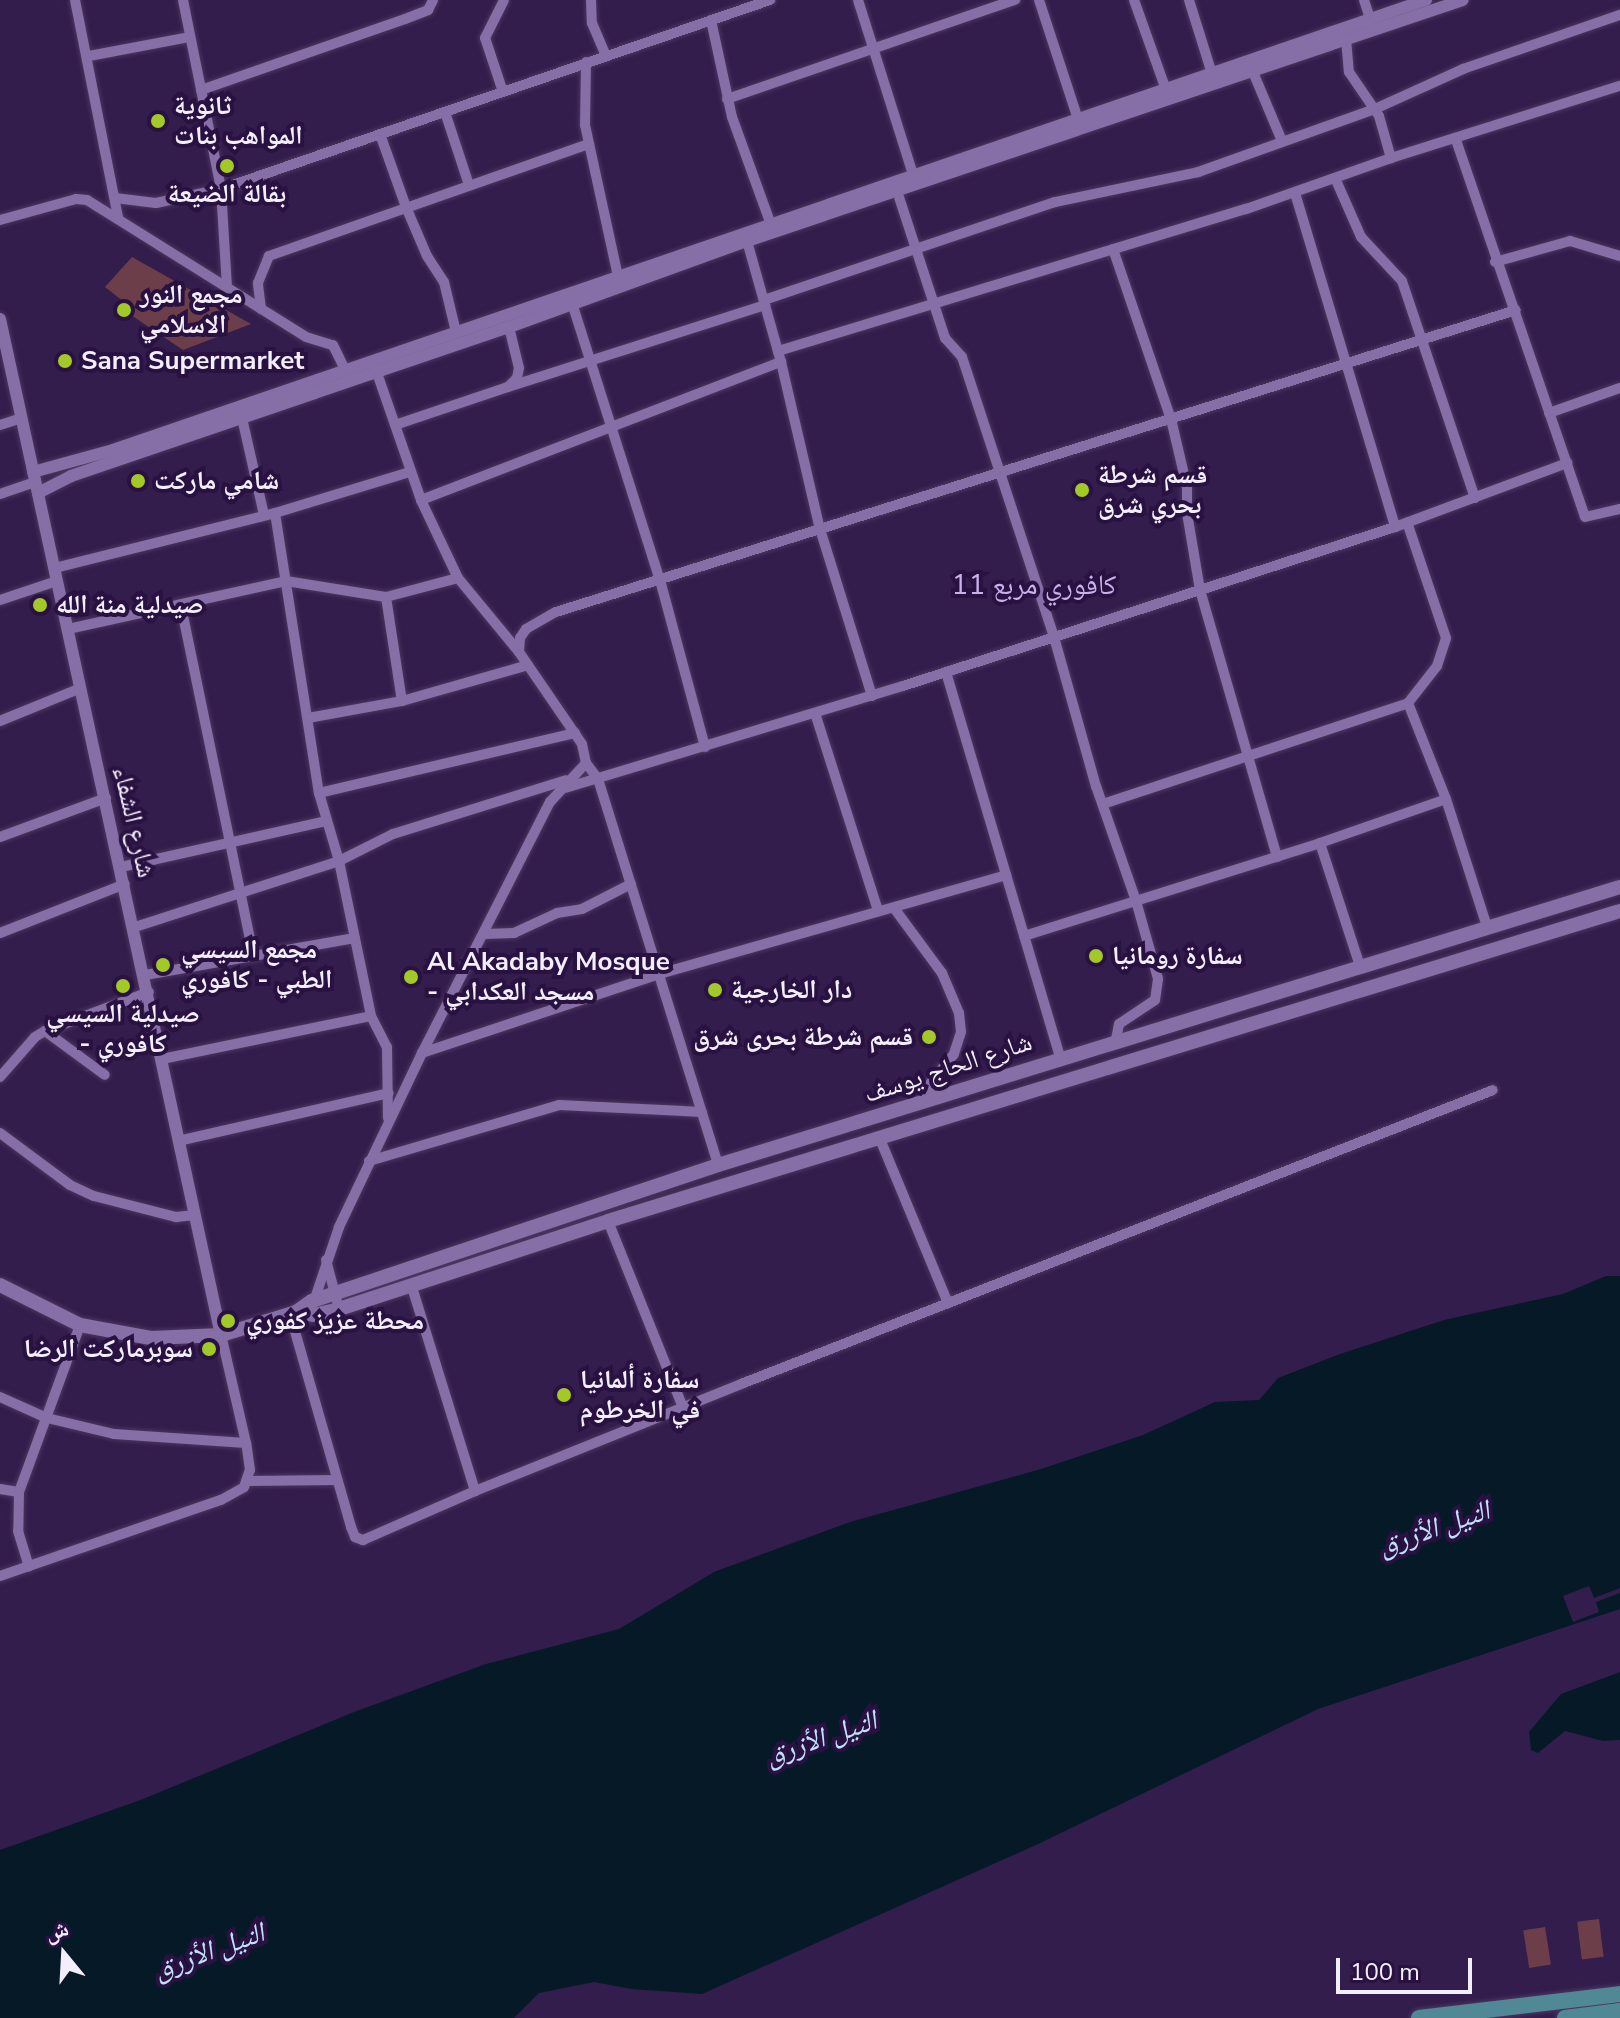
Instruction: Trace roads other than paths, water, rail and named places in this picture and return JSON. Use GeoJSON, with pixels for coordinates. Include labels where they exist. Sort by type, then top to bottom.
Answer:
{"type":"FeatureCollection","features":[{"type":"Feature","properties":{"kind":"main road","name":"شارع الحاج يوسف"},"geometry":{"type":"LineString","coordinates":[[336,1302],[718,1165],[1620,887]]}},
{"type":"Feature","properties":{"kind":"main road","name":"شارع الحاج يوسف"},"geometry":{"type":"LineString","coordinates":[[0,1285],[80,1325],[151,1338],[187,1340],[221,1335],[293,1313],[411,1284],[1620,911]]}},
{"type":"Feature","properties":{"kind":"main road"},"geometry":{"type":"LineString","coordinates":[[928,1100],[936,1122]]}},
{"type":"Feature","properties":{"kind":"main road"},"geometry":{"type":"LineString","coordinates":[[1419,2018],[1516,2012],[1620,1994]]}},
{"type":"Feature","properties":{"kind":"main road"},"geometry":{"type":"LineString","coordinates":[[1565,2018],[1620,2011]]}},
{"type":"Feature","properties":{"kind":"street"},"geometry":{"type":"LineString","coordinates":[[90,0],[76,1],[118,218]]}},
{"type":"Feature","properties":{"kind":"street"},"geometry":{"type":"LineString","coordinates":[[183,0],[221,189],[227,287]]}},
{"type":"Feature","properties":{"kind":"street"},"geometry":{"type":"LineString","coordinates":[[201,90],[405,19],[428,10],[433,0]]}},
{"type":"Feature","properties":{"kind":"street"},"geometry":{"type":"LineString","coordinates":[[503,92],[485,38],[504,0]]}},
{"type":"Feature","properties":{"kind":"street"},"geometry":{"type":"LineString","coordinates":[[591,0],[590,15],[606,56]]}},
{"type":"Feature","properties":{"kind":"street"},"geometry":{"type":"LineString","coordinates":[[115,198],[156,203],[221,189],[770,0]]}},
{"type":"Feature","properties":{"kind":"street"},"geometry":{"type":"LineString","coordinates":[[858,0],[915,179]]}},
{"type":"Feature","properties":{"kind":"street"},"geometry":{"type":"LineString","coordinates":[[727,99],[1015,0]]}},
{"type":"Feature","properties":{"kind":"street"},"geometry":{"type":"LineString","coordinates":[[1039,0],[1078,119]]}},
{"type":"Feature","properties":{"kind":"street"},"geometry":{"type":"LineString","coordinates":[[1134,0],[1166,90]]}},
{"type":"Feature","properties":{"kind":"street"},"geometry":{"type":"LineString","coordinates":[[1189,0],[1212,74],[1204,88]]}},
{"type":"Feature","properties":{"kind":"street"},"geometry":{"type":"LineString","coordinates":[[1363,34],[1370,19],[1364,0]]}},
{"type":"Feature","properties":{"kind":"street"},"geometry":{"type":"LineString","coordinates":[[35,482],[71,476],[509,327],[747,241],[897,191],[915,179],[1078,119],[1426,0]]}},
{"type":"Feature","properties":{"kind":"street"},"geometry":{"type":"LineString","coordinates":[[0,494],[230,408],[770,222],[1204,88],[1463,0]]}},
{"type":"Feature","properties":{"kind":"street"},"geometry":{"type":"LineString","coordinates":[[395,425],[591,362],[1055,202],[1198,172],[1375,109],[1463,69],[1620,15]]}},
{"type":"Feature","properties":{"kind":"street"},"geometry":{"type":"LineString","coordinates":[[711,20],[727,99],[770,222]]}},
{"type":"Feature","properties":{"kind":"street"},"geometry":{"type":"LineString","coordinates":[[89,56],[190,37]]}},
{"type":"Feature","properties":{"kind":"street"},"geometry":{"type":"LineString","coordinates":[[1346,39],[1349,72],[1375,109],[1391,158]]}},
{"type":"Feature","properties":{"kind":"street"},"geometry":{"type":"LineString","coordinates":[[586,62],[585,125],[618,276]]}},
{"type":"Feature","properties":{"kind":"street"},"geometry":{"type":"LineString","coordinates":[[1253,72],[1282,141]]}},
{"type":"Feature","properties":{"kind":"street"},"geometry":{"type":"LineString","coordinates":[[421,500],[780,356],[934,304],[1295,193],[1391,158],[1620,86]]}},
{"type":"Feature","properties":{"kind":"street"},"geometry":{"type":"LineString","coordinates":[[445,112],[469,185]]}},
{"type":"Feature","properties":{"kind":"street"},"geometry":{"type":"LineString","coordinates":[[380,134],[427,256],[444,282],[456,332]]}},
{"type":"Feature","properties":{"kind":"street"},"geometry":{"type":"LineString","coordinates":[[1456,140],[1495,262],[1516,310],[1585,517],[1620,509]]}},
{"type":"Feature","properties":{"kind":"street"},"geometry":{"type":"LineString","coordinates":[[261,309],[258,283],[269,256],[589,144]]}},
{"type":"Feature","properties":{"kind":"street"},"geometry":{"type":"LineString","coordinates":[[1335,178],[1361,237],[1402,281],[1475,498]]}},
{"type":"Feature","properties":{"kind":"street"},"geometry":{"type":"LineString","coordinates":[[897,191],[945,338],[962,357],[1136,901],[1159,991],[1155,1000],[1119,1024],[1116,1040]]}},
{"type":"Feature","properties":{"kind":"street"},"geometry":{"type":"LineString","coordinates":[[1295,193],[1395,527]]}},
{"type":"Feature","properties":{"kind":"street"},"geometry":{"type":"LineString","coordinates":[[0,220],[76,199],[87,200],[306,337],[333,345],[345,370]]}},
{"type":"Feature","properties":{"kind":"street"},"geometry":{"type":"LineString","coordinates":[[747,241],[780,356],[820,529],[872,696]]}},
{"type":"Feature","properties":{"kind":"street"},"geometry":{"type":"LineString","coordinates":[[1495,262],[1570,241],[1620,256]]}},
{"type":"Feature","properties":{"kind":"street"},"geometry":{"type":"LineString","coordinates":[[1113,249],[1171,419],[1187,487],[1187,513],[1200,590],[1277,857]]}},
{"type":"Feature","properties":{"kind":"street"},"geometry":{"type":"LineString","coordinates":[[572,303],[660,580],[705,747]]}},
{"type":"Feature","properties":{"kind":"street"},"geometry":{"type":"LineString","coordinates":[[519,652],[520,638],[538,619],[1516,310]]}},
{"type":"Feature","properties":{"kind":"street","name":"شارع الشفاء"},"geometry":{"type":"LineString","coordinates":[[0,319],[135,927],[221,1335]]}},
{"type":"Feature","properties":{"kind":"street"},"geometry":{"type":"LineString","coordinates":[[508,387],[517,378],[519,368],[509,327]]}},
{"type":"Feature","properties":{"kind":"street"},"geometry":{"type":"LineString","coordinates":[[376,370],[421,500],[458,578],[519,652],[582,744],[586,763],[598,779],[718,1165]]}},
{"type":"Feature","properties":{"kind":"street"},"geometry":{"type":"LineString","coordinates":[[1549,413],[1620,388]]}},
{"type":"Feature","properties":{"kind":"street"},"geometry":{"type":"LineString","coordinates":[[230,408],[242,418],[286,581],[319,793],[339,861],[371,1016],[387,1047],[388,1123]]}},
{"type":"Feature","properties":{"kind":"street"},"geometry":{"type":"LineString","coordinates":[[0,425],[21,418]]}},
{"type":"Feature","properties":{"kind":"street"},"geometry":{"type":"LineString","coordinates":[[559,789],[872,696],[1395,527],[1567,463]]}},
{"type":"Feature","properties":{"kind":"street"},"geometry":{"type":"LineString","coordinates":[[0,600],[56,575],[410,472]]}},
{"type":"Feature","properties":{"kind":"street"},"geometry":{"type":"LineString","coordinates":[[1103,804],[1408,703],[1437,666],[1446,638],[1407,522]]}},
{"type":"Feature","properties":{"kind":"street"},"geometry":{"type":"LineString","coordinates":[[68,629],[286,581],[386,597],[458,578]]}},
{"type":"Feature","properties":{"kind":"street"},"geometry":{"type":"LineString","coordinates":[[386,597],[402,701]]}},
{"type":"Feature","properties":{"kind":"street"},"geometry":{"type":"LineString","coordinates":[[181,606],[253,955]]}},
{"type":"Feature","properties":{"kind":"street"},"geometry":{"type":"LineString","coordinates":[[308,718],[402,701],[528,665]]}},
{"type":"Feature","properties":{"kind":"street"},"geometry":{"type":"LineString","coordinates":[[946,672],[1060,1058]]}},
{"type":"Feature","properties":{"kind":"street"},"geometry":{"type":"LineString","coordinates":[[0,721],[81,688]]}},
{"type":"Feature","properties":{"kind":"street"},"geometry":{"type":"LineString","coordinates":[[1408,703],[1446,799],[1487,927]]}},
{"type":"Feature","properties":{"kind":"street"},"geometry":{"type":"LineString","coordinates":[[815,713],[878,911]]}},
{"type":"Feature","properties":{"kind":"street"},"geometry":{"type":"LineString","coordinates":[[319,793],[575,733]]}},
{"type":"Feature","properties":{"kind":"street"},"geometry":{"type":"LineString","coordinates":[[313,1308],[326,1258],[422,1053],[559,789],[575,777],[586,763]]}},
{"type":"Feature","properties":{"kind":"street"},"geometry":{"type":"LineString","coordinates":[[135,927],[339,861],[393,834],[575,777]]}},
{"type":"Feature","properties":{"kind":"street"},"geometry":{"type":"LineString","coordinates":[[0,837],[106,798]]}},
{"type":"Feature","properties":{"kind":"street"},"geometry":{"type":"LineString","coordinates":[[1024,936],[1277,857],[1446,799]]}},
{"type":"Feature","properties":{"kind":"street"},"geometry":{"type":"LineString","coordinates":[[121,867],[327,821]]}},
{"type":"Feature","properties":{"kind":"street"},"geometry":{"type":"LineString","coordinates":[[1320,843],[1360,966]]}},
{"type":"Feature","properties":{"kind":"street"},"geometry":{"type":"LineString","coordinates":[[422,1053],[659,974],[1006,875]]}},
{"type":"Feature","properties":{"kind":"street"},"geometry":{"type":"LineString","coordinates":[[0,933],[125,884]]}},
{"type":"Feature","properties":{"kind":"street"},"geometry":{"type":"LineString","coordinates":[[485,934],[514,933],[557,913],[582,909],[631,884]]}},
{"type":"Feature","properties":{"kind":"street"},"geometry":{"type":"LineString","coordinates":[[894,908],[942,973],[959,1013],[961,1032],[954,1054],[931,1082],[928,1100]]}},
{"type":"Feature","properties":{"kind":"street"},"geometry":{"type":"LineString","coordinates":[[145,975],[355,938]]}},
{"type":"Feature","properties":{"kind":"street"},"geometry":{"type":"LineString","coordinates":[[0,1077],[35,1037],[45,1031],[149,992]]}},
{"type":"Feature","properties":{"kind":"street"},"geometry":{"type":"LineString","coordinates":[[162,1059],[371,1016]]}},
{"type":"Feature","properties":{"kind":"street"},"geometry":{"type":"LineString","coordinates":[[45,1031],[105,1075]]}},
{"type":"Feature","properties":{"kind":"street"},"geometry":{"type":"LineString","coordinates":[[293,1313],[337,1480],[355,1537],[363,1540],[400,1527],[475,1491],[683,1408],[1493,1090]]}},
{"type":"Feature","properties":{"kind":"street"},"geometry":{"type":"LineString","coordinates":[[178,1141],[389,1093]]}},
{"type":"Feature","properties":{"kind":"street"},"geometry":{"type":"LineString","coordinates":[[369,1161],[573,1103],[702,1112]]}},
{"type":"Feature","properties":{"kind":"street"},"geometry":{"type":"LineString","coordinates":[[1,1137],[70,1185],[94,1196],[176,1217],[195,1215]]}},
{"type":"Feature","properties":{"kind":"street"},"geometry":{"type":"LineString","coordinates":[[880,1139],[948,1303]]}},
{"type":"Feature","properties":{"kind":"street"},"geometry":{"type":"LineString","coordinates":[[608,1221],[683,1408]]}},
{"type":"Feature","properties":{"kind":"street"},"geometry":{"type":"LineString","coordinates":[[326,1258],[336,1302]]}},
{"type":"Feature","properties":{"kind":"street"},"geometry":{"type":"LineString","coordinates":[[411,1284],[475,1491]]}},
{"type":"Feature","properties":{"kind":"street"},"geometry":{"type":"LineString","coordinates":[[29,1566],[18,1531],[19,1492],[80,1325]]}},
{"type":"Feature","properties":{"kind":"street"},"geometry":{"type":"LineString","coordinates":[[221,1335],[246,1443],[248,1481]]}},
{"type":"Feature","properties":{"kind":"street"},"geometry":{"type":"LineString","coordinates":[[0,1397],[47,1418],[114,1434],[246,1443]]}},
{"type":"Feature","properties":{"kind":"street"},"geometry":{"type":"LineString","coordinates":[[0,1576],[221,1500],[248,1481],[337,1480]]}},
{"type":"Feature","properties":{"kind":"street"},"geometry":{"type":"LineString","coordinates":[[0,1489],[19,1492]]}},
{"type":"Feature","properties":{"kind":"water","name":"النيل الأزرق"},"geometry":{"type":"Polygon","coordinates":[[[1606,1276],[1620,1276],[1620,1609],[1318,1709],[1036,1845],[702,1994],[632,1989],[594,1982],[539,1993],[514,2018],[0,2018],[0,1850],[143,1799],[354,1712],[486,1664],[619,1629],[714,1572],[850,1522],[1041,1469],[1143,1435],[1215,1402],[1259,1400],[1278,1378],[1340,1354],[1444,1320],[1563,1294],[1606,1276]]]}},
{"type":"Feature","properties":{"kind":"water"},"geometry":{"type":"Polygon","coordinates":[[[1620,1672],[1620,1740],[1603,1741],[1565,1731],[1538,1753],[1531,1750],[1529,1732],[1561,1694],[1620,1672]]]}},
{"type":"Feature","properties":{"kind":"place","name":"ثانوية المواهب بنات"},"geometry":{"type":"Point","coordinates":[158,121]}},
{"type":"Feature","properties":{"kind":"place","name":"بقالة الضيعة"},"geometry":{"type":"Point","coordinates":[227,166]}},
{"type":"Feature","properties":{"kind":"place","name":"مجمع النور الاسلامي"},"geometry":{"type":"Point","coordinates":[124,310]}},
{"type":"Feature","properties":{"kind":"place","name":"Sana Supermarket"},"geometry":{"type":"Point","coordinates":[65,361]}},
{"type":"Feature","properties":{"kind":"place","name":"شامي ماركت"},"geometry":{"type":"Point","coordinates":[138,481]}},
{"type":"Feature","properties":{"kind":"place","name":"قسم شرطة بحري شرق"},"geometry":{"type":"Point","coordinates":[1082,490]}},
{"type":"Feature","properties":{"kind":"place","name":"صيدلية منة الله"},"geometry":{"type":"Point","coordinates":[40,605]}},
{"type":"Feature","properties":{"kind":"place","name":"سفارة رومانيا"},"geometry":{"type":"Point","coordinates":[1096,956]}},
{"type":"Feature","properties":{"kind":"place","name":"مجمع السيسي الطبي - كافوري"},"geometry":{"type":"Point","coordinates":[163,965]}},
{"type":"Feature","properties":{"kind":"place","name":"Al Akadaby Mosque - مسجد العكدابي"},"geometry":{"type":"Point","coordinates":[411,977]}},
{"type":"Feature","properties":{"kind":"place","name":"صيدلية السيسي - كافوري"},"geometry":{"type":"Point","coordinates":[123,986]}},
{"type":"Feature","properties":{"kind":"place","name":"دار الخارجية"},"geometry":{"type":"Point","coordinates":[715,990]}},
{"type":"Feature","properties":{"kind":"place","name":"قسم شرطة بحرى شرق"},"geometry":{"type":"Point","coordinates":[929,1037]}},
{"type":"Feature","properties":{"kind":"place","name":"محطة عزيز كفوري"},"geometry":{"type":"Point","coordinates":[228,1321]}},
{"type":"Feature","properties":{"kind":"place","name":"سوبرماركت الرضا"},"geometry":{"type":"Point","coordinates":[209,1349]}},
{"type":"Feature","properties":{"kind":"place","name":"سفارة ألمانيا في الخرطوم"},"geometry":{"type":"Point","coordinates":[564,1395]}},
{"type":"Feature","properties":{"kind":"district","name":"كافوري مربع 11"},"geometry":{"type":"Point","coordinates":[1034,585]}}]}
